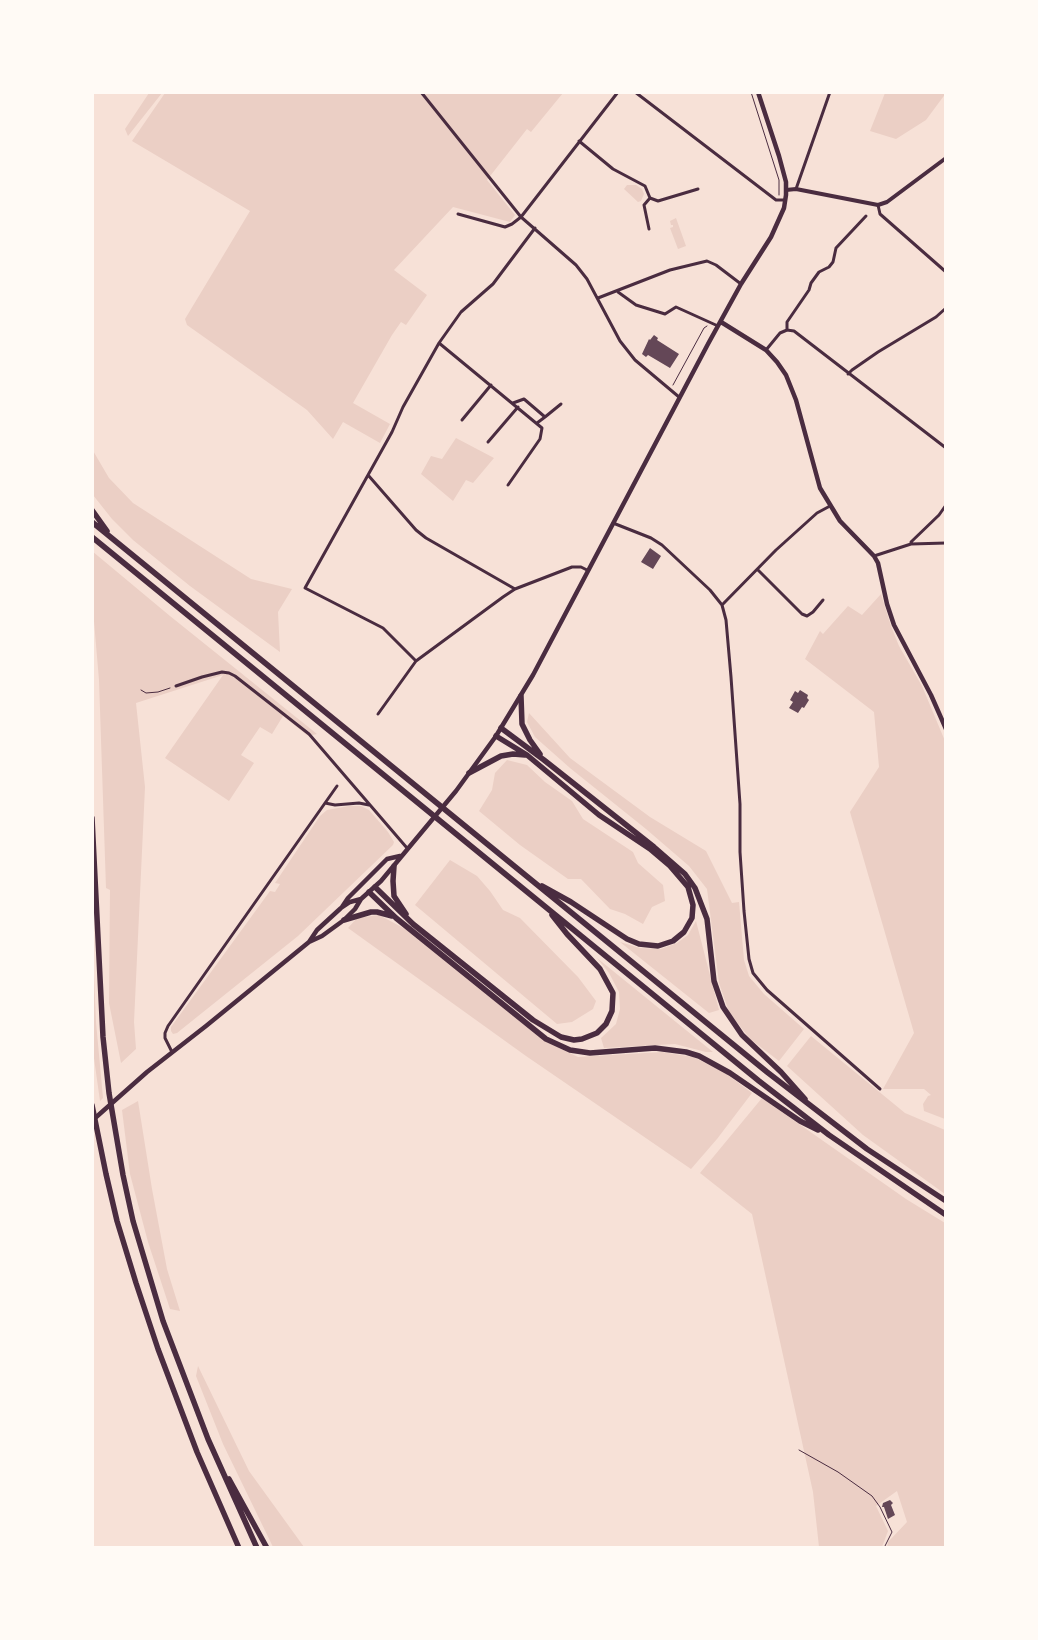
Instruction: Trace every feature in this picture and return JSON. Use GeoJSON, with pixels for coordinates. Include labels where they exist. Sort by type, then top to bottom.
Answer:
{"type":"FeatureCollection","features":[{"type":"Feature","properties":{"kind":"highway"},"geometry":{"type":"LineString","coordinates":[[92,510],[113,538]]}},
{"type":"Feature","properties":{"kind":"highway"},"geometry":{"type":"LineString","coordinates":[[92,522],[815,1110],[867,1149],[946,1201]]}},
{"type":"Feature","properties":{"kind":"highway"},"geometry":{"type":"LineString","coordinates":[[92,537],[759,1081],[829,1136],[946,1215]]}},
{"type":"Feature","properties":{"kind":"highway"},"geometry":{"type":"LineString","coordinates":[[521,696],[522,724],[530,740],[544,760]]}},
{"type":"Feature","properties":{"kind":"highway"},"geometry":{"type":"LineString","coordinates":[[501,728],[654,847],[685,874],[695,888],[707,918],[714,981],[723,1007],[742,1035],[781,1072],[815,1110]]}},
{"type":"Feature","properties":{"kind":"highway"},"geometry":{"type":"LineString","coordinates":[[496,736],[527,755],[599,815],[650,849],[670,866],[688,888],[693,905],[692,918],[684,932],[673,941],[658,946],[640,944],[628,940],[571,902],[529,879]]}},
{"type":"Feature","properties":{"kind":"highway"},"geometry":{"type":"LineString","coordinates":[[469,773],[502,756],[513,754],[527,755]]}},
{"type":"Feature","properties":{"kind":"highway"},"geometry":{"type":"LineString","coordinates":[[92,818],[101,1003],[109,1093],[127,1193],[153,1289],[182,1371],[217,1459],[257,1548]]}},
{"type":"Feature","properties":{"kind":"highway"},"geometry":{"type":"LineString","coordinates":[[394,866],[394,896],[413,924]]}},
{"type":"Feature","properties":{"kind":"highway"},"geometry":{"type":"LineString","coordinates":[[375,887],[413,924],[549,1031],[561,1037],[574,1040],[590,1037],[602,1029],[609,1018],[613,1006],[613,993],[600,969],[567,934],[546,906]]}},
{"type":"Feature","properties":{"kind":"highway"},"geometry":{"type":"LineString","coordinates":[[369,892],[396,918],[546,1039],[570,1050],[590,1053],[655,1048],[686,1052],[699,1056],[730,1073],[800,1121],[829,1136]]}},
{"type":"Feature","properties":{"kind":"highway"},"geometry":{"type":"LineString","coordinates":[[344,920],[371,912],[396,918]]}},
{"type":"Feature","properties":{"kind":"highway"},"geometry":{"type":"LineString","coordinates":[[93,1106],[117,1221],[158,1349],[197,1452],[239,1548]]}},
{"type":"Feature","properties":{"kind":"highway"},"geometry":{"type":"LineString","coordinates":[[217,1459],[267,1548]]}},
{"type":"Feature","properties":{"kind":"main road"},"geometry":{"type":"LineString","coordinates":[[308,942],[322,936],[344,920],[355,909],[361,899],[394,866],[456,791],[496,736],[521,696],[741,284],[772,237],[786,200],[786,190],[780,156],[758,92]]}},
{"type":"Feature","properties":{"kind":"main road"},"geometry":{"type":"LineString","coordinates":[[719,324],[766,350],[786,375],[796,400],[814,472],[830,506],[840,521],[874,556],[881,573],[887,604],[894,625],[931,695],[946,729]]}},
{"type":"Feature","properties":{"kind":"main road"},"geometry":{"type":"LineString","coordinates":[[341,908],[348,898],[387,859],[402,856]]}},
{"type":"Feature","properties":{"kind":"main road"},"geometry":{"type":"LineString","coordinates":[[92,1120],[120,1094],[308,942],[317,930],[341,908],[350,902],[361,899]]}},
{"type":"Feature","properties":{"kind":"street"},"geometry":{"type":"LineString","coordinates":[[421,92],[521,217],[576,265],[587,279],[620,341],[634,360],[679,397]]}},
{"type":"Feature","properties":{"kind":"street"},"geometry":{"type":"LineString","coordinates":[[458,214],[504,227],[512,224],[521,217],[618,92]]}},
{"type":"Feature","properties":{"kind":"street"},"geometry":{"type":"LineString","coordinates":[[635,92],[776,200],[786,200]]}},
{"type":"Feature","properties":{"kind":"street"},"geometry":{"type":"LineString","coordinates":[[796,189],[830,92]]}},
{"type":"Feature","properties":{"kind":"street"},"geometry":{"type":"LineString","coordinates":[[579,141],[613,169],[645,186],[650,198],[658,201],[698,189]]}},
{"type":"Feature","properties":{"kind":"street"},"geometry":{"type":"LineString","coordinates":[[786,190],[796,189],[878,205],[887,202],[946,158]]}},
{"type":"Feature","properties":{"kind":"street"},"geometry":{"type":"LineString","coordinates":[[649,229],[644,205],[650,198]]}},
{"type":"Feature","properties":{"kind":"street"},"geometry":{"type":"LineString","coordinates":[[878,205],[880,214],[946,272]]}},
{"type":"Feature","properties":{"kind":"street"},"geometry":{"type":"LineString","coordinates":[[787,330],[788,322],[809,290],[811,283],[819,272],[829,267],[833,262],[836,248],[866,216]]}},
{"type":"Feature","properties":{"kind":"street"},"geometry":{"type":"LineString","coordinates":[[416,661],[383,628],[305,588],[439,343],[462,312],[493,284],[535,228]]}},
{"type":"Feature","properties":{"kind":"street"},"geometry":{"type":"LineString","coordinates":[[598,298],[670,270],[707,261],[716,264],[741,284]]}},
{"type":"Feature","properties":{"kind":"street"},"geometry":{"type":"LineString","coordinates":[[617,292],[636,305],[665,314],[676,307],[712,323],[719,324]]}},
{"type":"Feature","properties":{"kind":"street"},"geometry":{"type":"LineString","coordinates":[[848,374],[878,352],[936,317],[946,308]]}},
{"type":"Feature","properties":{"kind":"street"},"geometry":{"type":"LineString","coordinates":[[766,350],[780,333],[787,330],[797,334],[946,448]]}},
{"type":"Feature","properties":{"kind":"street"},"geometry":{"type":"LineString","coordinates":[[439,343],[542,428],[540,439],[508,485]]}},
{"type":"Feature","properties":{"kind":"street"},"geometry":{"type":"LineString","coordinates":[[462,420],[491,385]]}},
{"type":"Feature","properties":{"kind":"street"},"geometry":{"type":"LineString","coordinates":[[512,403],[524,399],[545,417]]}},
{"type":"Feature","properties":{"kind":"street"},"geometry":{"type":"LineString","coordinates":[[537,423],[561,404]]}},
{"type":"Feature","properties":{"kind":"street"},"geometry":{"type":"LineString","coordinates":[[488,442],[518,407]]}},
{"type":"Feature","properties":{"kind":"street"},"geometry":{"type":"LineString","coordinates":[[368,475],[416,530],[426,538],[515,589]]}},
{"type":"Feature","properties":{"kind":"street"},"geometry":{"type":"LineString","coordinates":[[911,544],[946,505]]}},
{"type":"Feature","properties":{"kind":"street"},"geometry":{"type":"LineString","coordinates":[[722,605],[817,513],[830,506]]}},
{"type":"Feature","properties":{"kind":"street"},"geometry":{"type":"LineString","coordinates":[[612,523],[651,538],[662,545],[710,590],[722,605],[726,620],[732,686],[740,804],[740,852],[744,911],[749,959],[753,974],[767,990],[880,1089]]}},
{"type":"Feature","properties":{"kind":"street"},"geometry":{"type":"LineString","coordinates":[[874,556],[911,544],[946,543]]}},
{"type":"Feature","properties":{"kind":"street"},"geometry":{"type":"LineString","coordinates":[[378,714],[416,661],[515,589],[572,567],[587,570]]}},
{"type":"Feature","properties":{"kind":"street"},"geometry":{"type":"LineString","coordinates":[[758,570],[802,614],[807,616],[823,600]]}},
{"type":"Feature","properties":{"kind":"street"},"geometry":{"type":"LineString","coordinates":[[176,686],[222,672],[235,676],[309,734],[407,848]]}},
{"type":"Feature","properties":{"kind":"street"},"geometry":{"type":"LineString","coordinates":[[172,1052],[165,1038],[168,1026],[337,786]]}},
{"type":"Feature","properties":{"kind":"street"},"geometry":{"type":"LineString","coordinates":[[325,803],[334,805],[360,803],[369,805]]}},
{"type":"Feature","properties":{"kind":"path"},"geometry":{"type":"LineString","coordinates":[[752,92],[779,180],[779,191]]}},
{"type":"Feature","properties":{"kind":"path"},"geometry":{"type":"LineString","coordinates":[[670,390],[704,328],[712,323]]}},
{"type":"Feature","properties":{"kind":"path"},"geometry":{"type":"LineString","coordinates":[[141,690],[146,693],[158,692],[176,686]]}},
{"type":"Feature","properties":{"kind":"path"},"geometry":{"type":"LineString","coordinates":[[798,1450],[838,1472],[872,1496],[892,1532],[884,1548]]}},
{"type":"Feature","properties":{"kind":"shaded area"},"geometry":{"type":"Polygon","coordinates":[[[149,93],[162,93],[128,136],[125,129],[149,93]]]}},
{"type":"Feature","properties":{"kind":"shaded area"},"geometry":{"type":"Polygon","coordinates":[[[165,93],[563,93],[531,132],[527,129],[487,180],[515,215],[510,222],[453,207],[394,270],[427,295],[406,325],[401,322],[392,335],[353,403],[390,424],[380,443],[343,422],[333,439],[307,410],[187,325],[185,319],[250,211],[132,141],[165,93]]]}},
{"type":"Feature","properties":{"kind":"shaded area"},"geometry":{"type":"Polygon","coordinates":[[[885,93],[946,93],[926,120],[896,139],[870,131],[885,93]]]}},
{"type":"Feature","properties":{"kind":"shaded area"},"geometry":{"type":"Polygon","coordinates":[[[627,185],[636,185],[642,189],[644,194],[641,201],[638,202],[624,189],[627,185]]]}},
{"type":"Feature","properties":{"kind":"shaded area"},"geometry":{"type":"Polygon","coordinates":[[[676,218],[686,246],[678,249],[670,228],[673,225],[671,225],[670,221],[676,218]]]}},
{"type":"Feature","properties":{"kind":"shaded area"},"geometry":{"type":"Polygon","coordinates":[[[456,438],[494,458],[473,483],[466,480],[453,501],[421,474],[431,456],[442,459],[456,438]]]}},
{"type":"Feature","properties":{"kind":"shaded area"},"geometry":{"type":"Polygon","coordinates":[[[92,449],[109,478],[133,503],[251,579],[292,589],[278,612],[280,652],[190,586],[133,540],[112,519],[93,495],[92,449]]]}},
{"type":"Feature","properties":{"kind":"shaded area"},"geometry":{"type":"Polygon","coordinates":[[[92,551],[317,734],[308,736],[283,716],[272,734],[260,727],[241,755],[254,763],[229,801],[165,758],[223,675],[136,703],[145,787],[134,1022],[136,1049],[121,1063],[109,1003],[110,890],[106,888],[99,680],[92,598],[92,551]]]}},
{"type":"Feature","properties":{"kind":"shaded area"},"geometry":{"type":"Polygon","coordinates":[[[881,594],[899,646],[922,686],[945,741],[945,1119],[924,1111],[923,1104],[928,1096],[931,1095],[924,1089],[883,1089],[914,1033],[850,812],[879,767],[874,712],[805,659],[820,631],[823,634],[848,606],[862,615],[881,594]]]}},
{"type":"Feature","properties":{"kind":"shaded area"},"geometry":{"type":"Polygon","coordinates":[[[529,713],[570,758],[650,817],[706,851],[732,903],[739,902],[744,960],[749,976],[764,994],[804,1029],[779,1061],[750,1039],[729,1012],[719,983],[707,889],[689,866],[535,737],[527,722],[529,713]]]}},
{"type":"Feature","properties":{"kind":"shaded area"},"geometry":{"type":"Polygon","coordinates":[[[507,760],[527,765],[545,782],[572,801],[583,819],[633,852],[638,863],[663,885],[665,901],[652,907],[643,924],[625,914],[610,909],[581,879],[568,879],[520,845],[479,811],[492,790],[495,773],[507,760]]]}},
{"type":"Feature","properties":{"kind":"shaded area"},"geometry":{"type":"Polygon","coordinates":[[[361,806],[369,810],[388,832],[394,842],[393,845],[298,936],[177,1033],[173,1034],[171,1027],[270,891],[275,892],[280,884],[275,883],[320,816],[327,810],[361,806]]]}},
{"type":"Feature","properties":{"kind":"shaded area"},"geometry":{"type":"Polygon","coordinates":[[[450,860],[477,876],[503,910],[520,918],[578,977],[596,1001],[593,1009],[572,1022],[557,1024],[415,905],[450,860]]]}},
{"type":"Feature","properties":{"kind":"shaded area"},"geometry":{"type":"Polygon","coordinates":[[[379,915],[409,931],[547,1042],[578,1057],[662,1052],[693,1057],[724,1072],[752,1093],[691,1169],[526,1056],[348,928],[357,918],[379,915]]]}},
{"type":"Feature","properties":{"kind":"shaded area"},"geometry":{"type":"Polygon","coordinates":[[[696,921],[719,1010],[709,1013],[620,942],[640,948],[661,949],[677,943],[688,935],[696,921]]]}},
{"type":"Feature","properties":{"kind":"shaded area"},"geometry":{"type":"Polygon","coordinates":[[[93,951],[96,1022],[103,1098],[100,1101],[92,1044],[93,951]]]}},
{"type":"Feature","properties":{"kind":"shaded area"},"geometry":{"type":"Polygon","coordinates":[[[597,958],[713,1052],[675,1044],[604,1048],[601,1038],[616,1024],[620,1009],[619,992],[609,973],[597,958]]]}},
{"type":"Feature","properties":{"kind":"shaded area"},"geometry":{"type":"Polygon","coordinates":[[[811,1036],[905,1113],[945,1130],[945,1194],[863,1135],[787,1066],[811,1036]]]}},
{"type":"Feature","properties":{"kind":"shaded area"},"geometry":{"type":"Polygon","coordinates":[[[762,1098],[906,1199],[945,1223],[945,1547],[887,1547],[888,1542],[907,1522],[897,1491],[876,1506],[888,1531],[882,1547],[819,1547],[813,1492],[752,1214],[700,1173],[762,1098]]]}},
{"type":"Feature","properties":{"kind":"shaded area"},"geometry":{"type":"Polygon","coordinates":[[[138,1101],[167,1269],[180,1311],[170,1309],[148,1242],[130,1174],[122,1110],[138,1101]]]}},
{"type":"Feature","properties":{"kind":"shaded area"},"geometry":{"type":"Polygon","coordinates":[[[198,1366],[249,1471],[304,1547],[273,1547],[223,1444],[196,1376],[198,1366]]]}},
{"type":"Feature","properties":{"kind":"building"},"geometry":{"type":"Polygon","coordinates":[[[654,335],[658,338],[657,340],[679,354],[670,368],[648,355],[646,357],[642,354],[649,339],[654,335]]]}},
{"type":"Feature","properties":{"kind":"building"},"geometry":{"type":"Polygon","coordinates":[[[650,548],[661,556],[653,569],[641,562],[650,548]]]}},
{"type":"Feature","properties":{"kind":"building"},"geometry":{"type":"Polygon","coordinates":[[[800,690],[808,695],[807,698],[809,700],[798,713],[789,708],[793,702],[790,700],[795,691],[798,693],[800,690]]]}},
{"type":"Feature","properties":{"kind":"building"},"geometry":{"type":"Polygon","coordinates":[[[890,1500],[893,1503],[891,1505],[895,1515],[888,1519],[884,1507],[882,1507],[883,1503],[890,1500]]]}}]}
